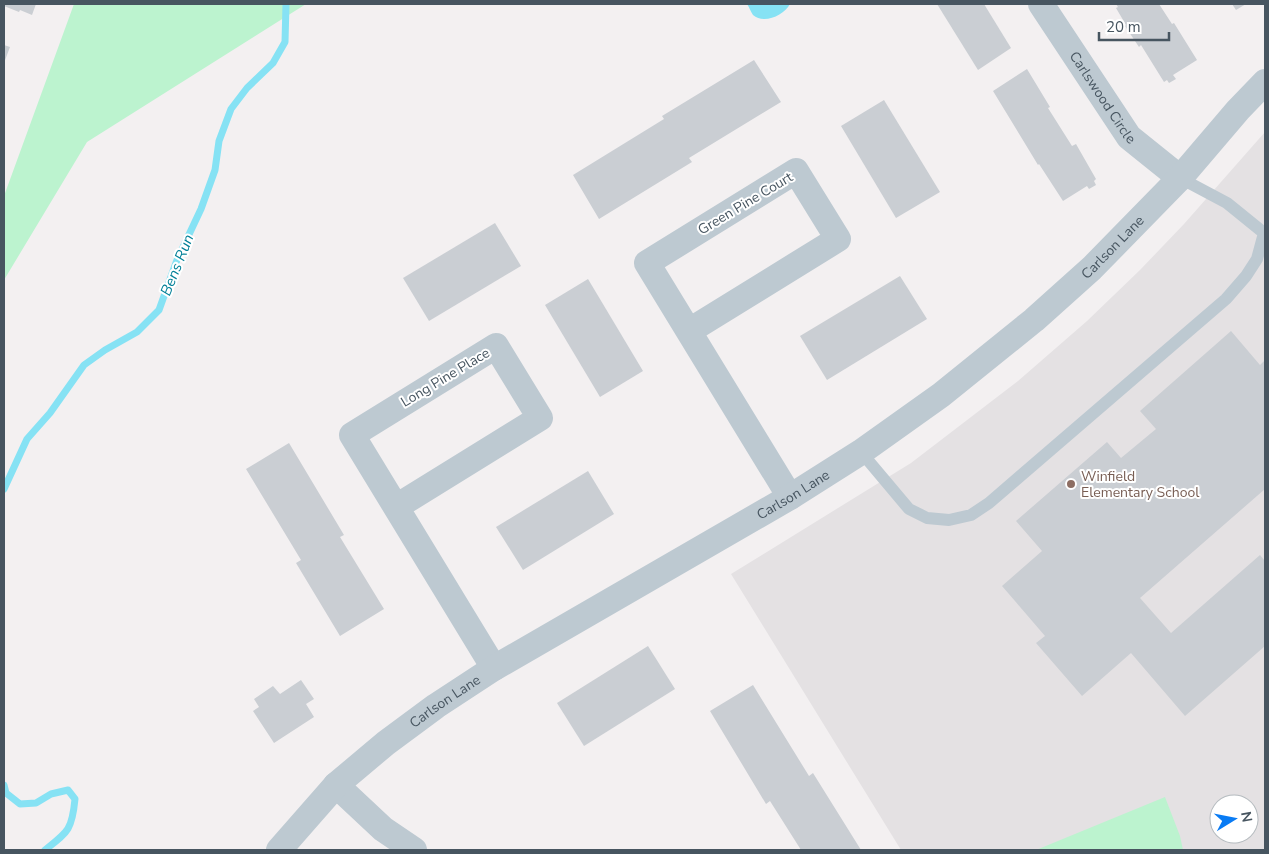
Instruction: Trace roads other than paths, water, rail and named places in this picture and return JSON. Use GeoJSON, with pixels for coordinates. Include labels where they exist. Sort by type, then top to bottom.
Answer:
{"type":"FeatureCollection","features":[{"type":"Feature","properties":{"kind":"street","name":"Carlswood Circle"},"geometry":{"type":"LineString","coordinates":[[1041,4],[1129,137],[1180,178]]}},
{"type":"Feature","properties":{"kind":"street","name":"Carlson Lane"},"geometry":{"type":"LineString","coordinates":[[279,850],[336,784],[386,743],[436,706],[494,668],[790,497],[860,452],[941,395],[1034,320],[1092,268],[1180,178],[1238,110],[1265,82]]}},
{"type":"Feature","properties":{"kind":"street","name":"Green Pine Court"},"geometry":{"type":"LineString","coordinates":[[689,331],[838,239],[796,172],[647,264],[790,497]]}},
{"type":"Feature","properties":{"kind":"street","name":"Long Pine Place"},"geometry":{"type":"LineString","coordinates":[[396,507],[540,418],[496,346],[352,434],[396,507],[494,668]]}},
{"type":"Feature","properties":{"kind":"street"},"geometry":{"type":"LineString","coordinates":[[336,784],[383,829],[414,850]]}},
{"type":"Feature","properties":{"kind":"lane"},"geometry":{"type":"LineString","coordinates":[[860,452],[910,509],[927,518],[949,520],[971,515],[989,503],[1226,299],[1246,276],[1257,259],[1264,234],[1227,203],[1180,178]]}},
{"type":"Feature","properties":{"kind":"water"},"geometry":{"type":"Polygon","coordinates":[[[747,4],[790,4],[779,15],[763,19],[753,15],[747,4]]]}},
{"type":"Feature","properties":{"kind":"waterway","name":"Bens Run"},"geometry":{"type":"LineString","coordinates":[[4,489],[27,439],[50,413],[84,365],[105,350],[137,332],[159,310],[177,260],[201,209],[215,170],[219,141],[231,109],[247,88],[273,63],[285,42],[286,4]]}},
{"type":"Feature","properties":{"kind":"waterway","name":"Bens Run"},"geometry":{"type":"LineString","coordinates":[[4,785],[6,793],[20,804],[36,803],[51,794],[68,790],[75,799],[68,829],[45,850]]}},
{"type":"Feature","properties":{"kind":"place","name":"Winfield Elementary School"},"geometry":{"type":"Point","coordinates":[1071,484]}}]}
